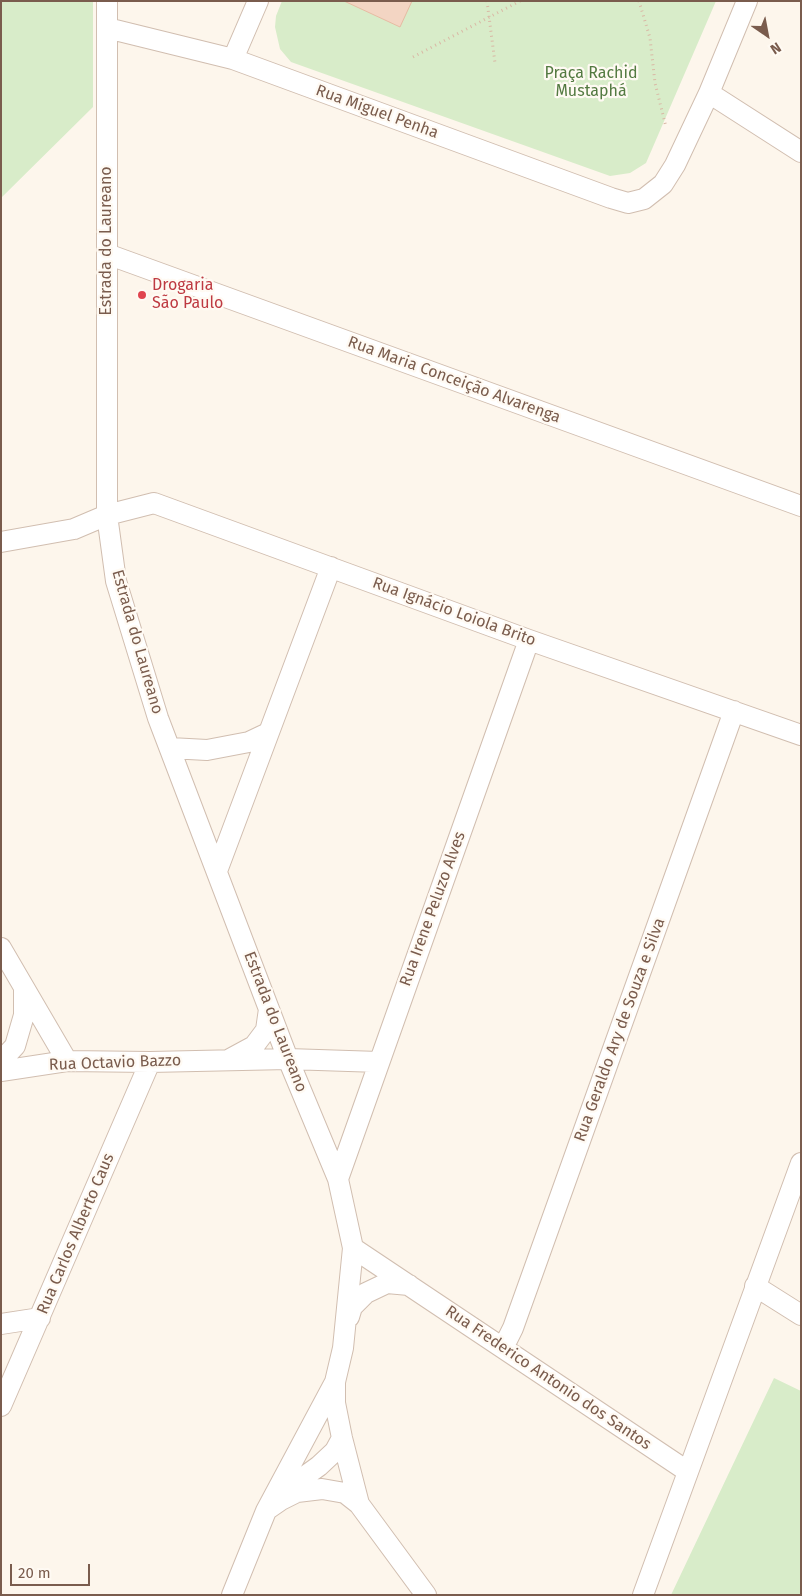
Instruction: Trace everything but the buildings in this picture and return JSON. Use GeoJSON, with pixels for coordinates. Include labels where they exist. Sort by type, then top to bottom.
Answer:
{"type":"FeatureCollection","features":[{"type":"Feature","properties":{"kind":"street","name":"Estrada do Laureano"},"geometry":{"type":"LineString","coordinates":[[107,1],[107,515],[116,581],[158,718],[288,1059],[338,1179],[353,1248],[347,1323]]}},
{"type":"Feature","properties":{"kind":"street"},"geometry":{"type":"LineString","coordinates":[[233,59],[258,1]]}},
{"type":"Feature","properties":{"kind":"street"},"geometry":{"type":"LineString","coordinates":[[747,1],[709,93],[801,152]]}},
{"type":"Feature","properties":{"kind":"street","name":"Rua Miguel Penha"},"geometry":{"type":"LineString","coordinates":[[107,28],[233,59],[628,203],[644,199],[663,184],[675,165],[709,93]]}},
{"type":"Feature","properties":{"kind":"street","name":"Rua Maria Conceição Alvarenga"},"geometry":{"type":"LineString","coordinates":[[107,254],[801,506]]}},
{"type":"Feature","properties":{"kind":"street","name":"Rua Ignácio Loiola Brito"},"geometry":{"type":"LineString","coordinates":[[1,542],[74,529],[107,515],[154,503],[529,640],[801,735]]}},
{"type":"Feature","properties":{"kind":"street"},"geometry":{"type":"LineString","coordinates":[[217,871],[331,568]]}},
{"type":"Feature","properties":{"kind":"street","name":"Rua Irene Peluzo Alves"},"geometry":{"type":"LineString","coordinates":[[338,1179],[529,640]]}},
{"type":"Feature","properties":{"kind":"street","name":"Rua Geraldo Ary de Souza e Silva"},"geometry":{"type":"LineString","coordinates":[[503,1348],[513,1328],[734,711]]}},
{"type":"Feature","properties":{"kind":"street"},"geometry":{"type":"LineString","coordinates":[[170,748],[207,750],[249,742],[268,733]]}},
{"type":"Feature","properties":{"kind":"street"},"geometry":{"type":"LineString","coordinates":[[1,948],[67,1061]]}},
{"type":"Feature","properties":{"kind":"street"},"geometry":{"type":"LineString","coordinates":[[1,1061],[15,1046],[24,1015],[24,988]]}},
{"type":"Feature","properties":{"kind":"street","name":"Rua Octavio Bazzo"},"geometry":{"type":"LineString","coordinates":[[228,1060],[254,1046],[266,1030],[269,1009]]}},
{"type":"Feature","properties":{"kind":"street","name":"Rua Octavio Bazzo"},"geometry":{"type":"LineString","coordinates":[[1,1071],[67,1061],[150,1062],[288,1059],[379,1062]]}},
{"type":"Feature","properties":{"kind":"street","name":"Rua Carlos Alberto Caus"},"geometry":{"type":"LineString","coordinates":[[1,1406],[150,1062]]}},
{"type":"Feature","properties":{"kind":"street"},"geometry":{"type":"LineString","coordinates":[[643,1595],[801,1163]]}},
{"type":"Feature","properties":{"kind":"street","name":"Rua Frederico Antonio dos Santos"},"geometry":{"type":"LineString","coordinates":[[353,1248],[687,1471]]}},
{"type":"Feature","properties":{"kind":"street"},"geometry":{"type":"LineString","coordinates":[[359,1504],[335,1403],[335,1382],[347,1323],[352,1307],[366,1293],[387,1283],[409,1285]]}},
{"type":"Feature","properties":{"kind":"street"},"geometry":{"type":"LineString","coordinates":[[756,1286],[801,1315]]}},
{"type":"Feature","properties":{"kind":"street"},"geometry":{"type":"LineString","coordinates":[[1,1324],[40,1318]]}},
{"type":"Feature","properties":{"kind":"street"},"geometry":{"type":"LineString","coordinates":[[232,1595],[266,1511],[335,1382]]}},
{"type":"Feature","properties":{"kind":"street"},"geometry":{"type":"LineString","coordinates":[[266,1511],[294,1484],[320,1466],[335,1451],[342,1438]]}},
{"type":"Feature","properties":{"kind":"street"},"geometry":{"type":"LineString","coordinates":[[266,1511],[281,1500],[297,1492],[322,1489],[345,1493],[359,1504],[426,1595]]}},
{"type":"Feature","properties":{"kind":"path"},"geometry":{"type":"LineString","coordinates":[[487,1],[495,63]]}},
{"type":"Feature","properties":{"kind":"path"},"geometry":{"type":"LineString","coordinates":[[413,57],[520,1]]}},
{"type":"Feature","properties":{"kind":"path"},"geometry":{"type":"LineString","coordinates":[[639,1],[650,38],[655,84],[666,129]]}},
{"type":"Feature","properties":{"kind":"green space"},"geometry":{"type":"Polygon","coordinates":[[[1,1],[93,1],[93,107],[1,198],[1,1]]]}},
{"type":"Feature","properties":{"kind":"green space","name":"Praça Rachid Mustaphá"},"geometry":{"type":"Polygon","coordinates":[[[282,1],[716,1],[646,163],[630,173],[610,176],[291,62],[280,49],[275,27],[276,16],[282,1]]]}},
{"type":"Feature","properties":{"kind":"green space"},"geometry":{"type":"Polygon","coordinates":[[[774,1378],[801,1391],[801,1595],[671,1595],[774,1378]]]}},
{"type":"Feature","properties":{"kind":"place","name":"Drogaria São Paulo"},"geometry":{"type":"Point","coordinates":[142,295]}}]}
